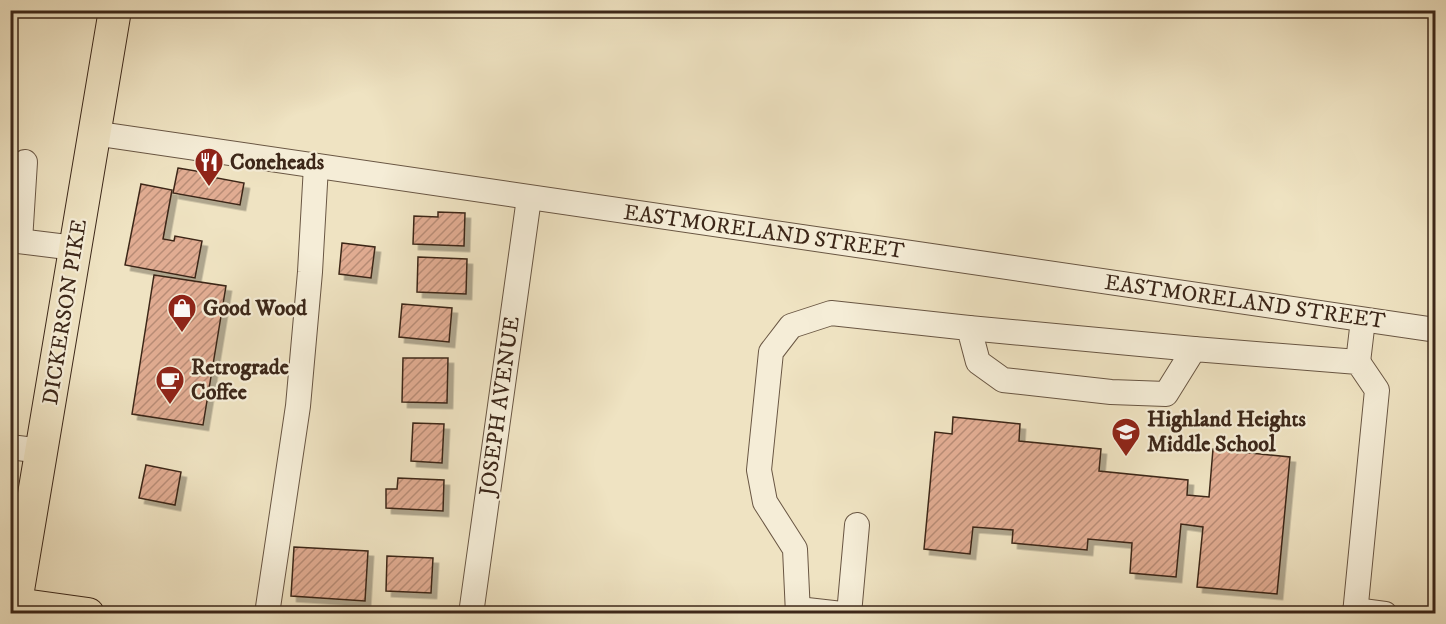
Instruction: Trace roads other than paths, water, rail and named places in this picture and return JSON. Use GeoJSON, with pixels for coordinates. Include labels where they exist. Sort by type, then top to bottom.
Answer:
{"type":"FeatureCollection","features":[{"type":"Feature","properties":{"kind":"main road","name":"DICKERSON PIKE"},"geometry":{"type":"LineString","coordinates":[[14,607],[115,10]]}},
{"type":"Feature","properties":{"kind":"main road"},"geometry":{"type":"LineString","coordinates":[[14,607],[88,614]]}},
{"type":"Feature","properties":{"kind":"street","name":"EASTMORELAND STREET"},"geometry":{"type":"LineString","coordinates":[[93,133],[1436,330]]}},
{"type":"Feature","properties":{"kind":"street"},"geometry":{"type":"LineString","coordinates":[[25,162],[15,241],[75,248]]}},
{"type":"Feature","properties":{"kind":"street"},"geometry":{"type":"LineString","coordinates":[[267,614],[298,406],[310,272],[316,166]]}},
{"type":"Feature","properties":{"kind":"street","name":"JOSEPH AVENUE"},"geometry":{"type":"LineString","coordinates":[[471,614],[529,198]]}},
{"type":"Feature","properties":{"kind":"street"},"geometry":{"type":"LineString","coordinates":[[842,614],[798,611],[795,549],[765,502],[759,470],[771,352],[791,326],[831,313],[1194,349],[1358,362]]}},
{"type":"Feature","properties":{"kind":"street"},"geometry":{"type":"LineString","coordinates":[[1363,320],[1358,362],[1377,390],[1355,612],[1385,614]]}},
{"type":"Feature","properties":{"kind":"street"},"geometry":{"type":"LineString","coordinates":[[969,328],[978,362],[1003,380],[1111,392],[1166,394],[1194,349]]}},
{"type":"Feature","properties":{"kind":"street"},"geometry":{"type":"LineString","coordinates":[[10,447],[42,451]]}},
{"type":"Feature","properties":{"kind":"street"},"geometry":{"type":"LineString","coordinates":[[849,614],[857,525]]}},
{"type":"Feature","properties":{"kind":"place","name":"Coneheads"},"geometry":{"type":"Point","coordinates":[209,188]}},
{"type":"Feature","properties":{"kind":"place","name":"Good Wood"},"geometry":{"type":"Point","coordinates":[182,334]}},
{"type":"Feature","properties":{"kind":"place","name":"Retrograde Coffee"},"geometry":{"type":"Point","coordinates":[170,406]}},
{"type":"Feature","properties":{"kind":"place","name":"Highland Heights Middle School"},"geometry":{"type":"Point","coordinates":[1126,458]}}]}
